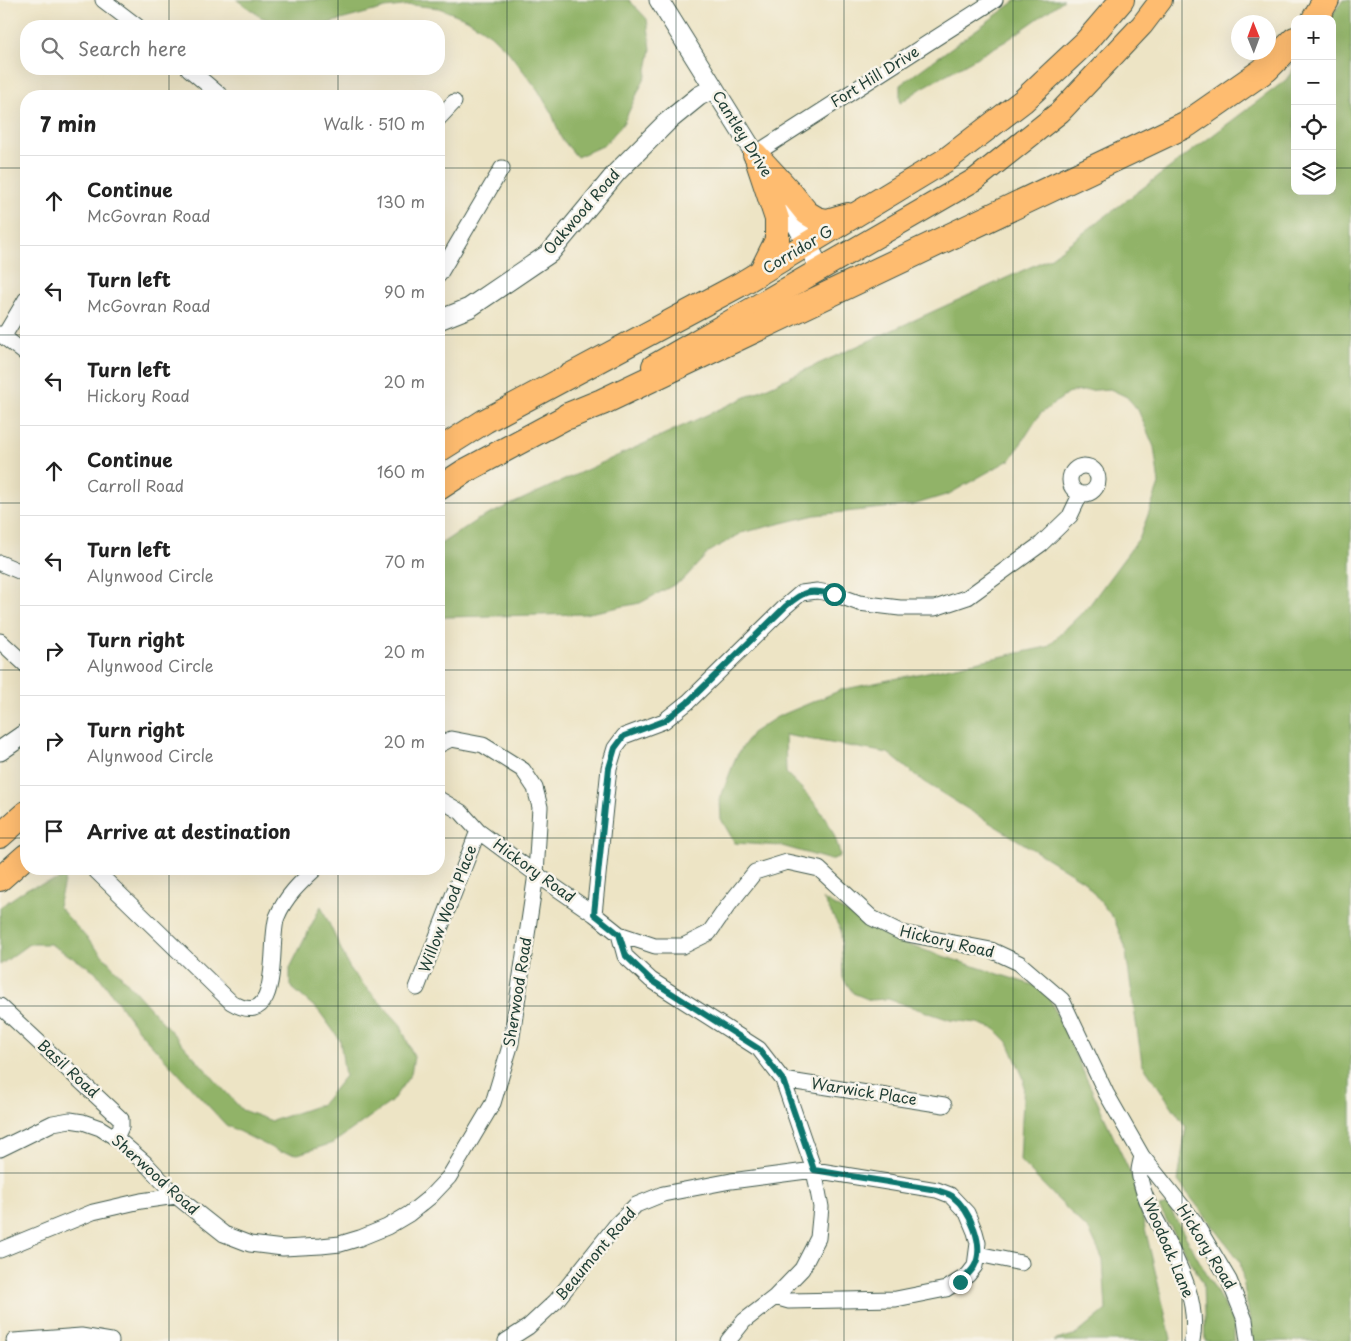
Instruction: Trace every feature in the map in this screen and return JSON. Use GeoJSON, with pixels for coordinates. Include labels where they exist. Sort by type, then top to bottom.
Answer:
{"type":"FeatureCollection","features":[{"type":"Feature","properties":{"kind":"highway","name":"Corridor G"},"geometry":{"type":"LineString","coordinates":[[445,446],[485,421],[761,272],[946,160],[1023,101],[1086,42],[1122,0]]}},
{"type":"Feature","properties":{"kind":"highway"},"geometry":{"type":"LineString","coordinates":[[1317,15],[1326,0]]}},
{"type":"Feature","properties":{"kind":"highway"},"geometry":{"type":"LineString","coordinates":[[445,484],[465,471],[568,416],[602,402],[1187,124],[1266,69],[1291,44]]}},
{"type":"Feature","properties":{"kind":"highway"},"geometry":{"type":"LineString","coordinates":[[755,154],[807,213],[817,219],[827,221],[840,218],[874,203]]}},
{"type":"Feature","properties":{"kind":"highway"},"geometry":{"type":"LineString","coordinates":[[755,154],[777,219],[777,240],[761,272]]}},
{"type":"Feature","properties":{"kind":"highway"},"geometry":{"type":"LineString","coordinates":[[0,836],[20,818]]}},
{"type":"Feature","properties":{"kind":"highway"},"geometry":{"type":"LineString","coordinates":[[0,852],[20,835]]}},
{"type":"Feature","properties":{"kind":"highway"},"geometry":{"type":"LineString","coordinates":[[0,879],[20,861]]}},
{"type":"Feature","properties":{"kind":"main road"},"geometry":{"type":"LineString","coordinates":[[568,416],[976,179],[1060,112],[1142,26],[1161,0]]}},
{"type":"Feature","properties":{"kind":"street"},"geometry":{"type":"LineString","coordinates":[[103,0],[129,20]]}},
{"type":"Feature","properties":{"kind":"street","name":"Cantley Drive"},"geometry":{"type":"LineString","coordinates":[[658,0],[780,194],[821,270]]}},
{"type":"Feature","properties":{"kind":"street","name":"Fort Hill Drive"},"geometry":{"type":"LineString","coordinates":[[755,154],[995,0]]}},
{"type":"Feature","properties":{"kind":"street"},"geometry":{"type":"LineString","coordinates":[[195,75],[214,90]]}},
{"type":"Feature","properties":{"kind":"street","name":"Oakwood Road"},"geometry":{"type":"LineString","coordinates":[[445,318],[469,308],[550,253],[616,172],[667,122],[699,96],[714,88]]}},
{"type":"Feature","properties":{"kind":"street"},"geometry":{"type":"LineString","coordinates":[[445,112],[454,102]]}},
{"type":"Feature","properties":{"kind":"street"},"geometry":{"type":"LineString","coordinates":[[445,265],[502,168]]}},
{"type":"Feature","properties":{"kind":"street"},"geometry":{"type":"LineString","coordinates":[[20,308],[2,335],[20,349]]}},
{"type":"Feature","properties":{"kind":"street"},"geometry":{"type":"LineString","coordinates":[[594,914],[609,768],[615,748],[624,736],[664,721],[688,702],[801,593],[817,591],[834,594],[859,603],[900,608],[935,608],[968,597],[1040,544],[1070,516],[1080,495]]}},
{"type":"Feature","properties":{"kind":"street"},"geometry":{"type":"LineString","coordinates":[[0,564],[20,572]]}},
{"type":"Feature","properties":{"kind":"street"},"geometry":{"type":"LineString","coordinates":[[0,641],[20,659]]}},
{"type":"Feature","properties":{"kind":"street"},"geometry":{"type":"LineString","coordinates":[[0,751],[20,737]]}},
{"type":"Feature","properties":{"kind":"street","name":"Sherwood Road"},"geometry":{"type":"LineString","coordinates":[[0,1149],[53,1123],[70,1120],[83,1122],[100,1128],[116,1138],[145,1163],[176,1196],[224,1234],[250,1244],[282,1248],[331,1245],[360,1238],[387,1227],[409,1214],[430,1197],[449,1177],[493,1103],[511,1043],[536,874],[540,807],[535,788],[523,770],[483,745],[451,739],[445,742]]}},
{"type":"Feature","properties":{"kind":"street","name":"Hickory Road"},"geometry":{"type":"LineString","coordinates":[[445,803],[461,812],[478,831],[619,934],[655,946],[683,946],[708,933],[755,872],[787,862],[819,869],[872,918],[902,933],[991,950],[1018,962],[1062,1000],[1106,1093],[1142,1156],[1194,1221],[1230,1280],[1245,1320],[1248,1341]]}},
{"type":"Feature","properties":{"kind":"street","name":"Willow Wood Place"},"geometry":{"type":"LineString","coordinates":[[417,988],[478,831]]}},
{"type":"Feature","properties":{"kind":"street"},"geometry":{"type":"LineString","coordinates":[[100,875],[231,1002],[241,1008],[253,1008],[264,1002],[269,990],[277,918],[290,894],[309,875]]}},
{"type":"Feature","properties":{"kind":"street"},"geometry":{"type":"LineString","coordinates":[[619,934],[626,956],[651,980],[759,1049],[783,1080],[814,1170],[821,1208],[818,1238],[802,1269],[775,1297],[744,1321],[728,1341]]}},
{"type":"Feature","properties":{"kind":"street","name":"Basil Road"},"geometry":{"type":"LineString","coordinates":[[0,1006],[121,1119],[121,1127],[116,1138]]}},
{"type":"Feature","properties":{"kind":"street","name":"Warwick Place"},"geometry":{"type":"LineString","coordinates":[[783,1080],[944,1105]]}},
{"type":"Feature","properties":{"kind":"street","name":"Woodoak Lane"},"geometry":{"type":"LineString","coordinates":[[1142,1156],[1139,1171],[1147,1202],[1175,1256],[1190,1294],[1195,1329],[1192,1341]]}},
{"type":"Feature","properties":{"kind":"street","name":"Beaumont Road"},"geometry":{"type":"LineString","coordinates":[[506,1341],[528,1327],[556,1301],[617,1224],[636,1205],[663,1194],[712,1184],[814,1170],[937,1190],[950,1195],[967,1213],[978,1243],[978,1254]]}},
{"type":"Feature","properties":{"kind":"street"},"geometry":{"type":"LineString","coordinates":[[0,1250],[93,1212],[141,1200],[176,1196]]}},
{"type":"Feature","properties":{"kind":"street"},"geometry":{"type":"LineString","coordinates":[[775,1297],[789,1301],[896,1300],[946,1289],[964,1278],[975,1266],[978,1254],[1021,1263]]}},
{"type":"Feature","properties":{"kind":"street"},"geometry":{"type":"LineString","coordinates":[[14,1341],[81,1336],[111,1341]]}},
{"type":"Feature","properties":{"kind":"green space"},"geometry":{"type":"Polygon","coordinates":[[[237,0],[629,0],[647,19],[651,49],[646,75],[623,124],[604,145],[577,157],[561,138],[552,114],[538,90],[507,50],[490,34],[467,19],[439,8],[411,5],[385,8],[340,20],[268,20],[237,0]]]}},
{"type":"Feature","properties":{"kind":"green space"},"geometry":{"type":"Polygon","coordinates":[[[1017,0],[1064,0],[1006,41],[922,88],[900,103],[900,85],[1017,0]]]}},
{"type":"Feature","properties":{"kind":"green space"},"geometry":{"type":"Polygon","coordinates":[[[1343,0],[1351,0],[1351,1341],[1253,1341],[1240,1261],[1178,1181],[1186,1127],[1142,1063],[1125,946],[1114,919],[1084,881],[924,782],[888,753],[785,735],[786,773],[820,810],[833,832],[840,856],[831,860],[782,846],[735,843],[721,819],[720,799],[736,757],[752,733],[777,717],[841,690],[1047,647],[1088,607],[1140,537],[1159,484],[1154,447],[1138,410],[1127,397],[1110,389],[1070,392],[1040,414],[1011,459],[949,494],[913,505],[815,515],[741,533],[709,552],[683,580],[640,603],[584,614],[445,617],[445,541],[477,520],[1050,258],[1286,80],[1291,73],[1291,195],[1336,195],[1336,15],[1332,15],[1343,0]]]}},
{"type":"Feature","properties":{"kind":"green space"},"geometry":{"type":"Polygon","coordinates":[[[65,878],[58,906],[242,1110],[272,1121],[322,1104],[345,1076],[340,1040],[319,1011],[290,986],[290,968],[321,906],[351,971],[400,1024],[414,1057],[411,1074],[391,1102],[333,1143],[298,1154],[280,1152],[226,1125],[139,1031],[95,971],[50,944],[29,944],[0,965],[0,907],[28,888],[65,878]]]}},
{"type":"Feature","properties":{"kind":"green space"},"geometry":{"type":"Polygon","coordinates":[[[823,899],[896,941],[1045,989],[1134,1181],[1170,1341],[1053,1341],[1077,1334],[1106,1310],[1103,1260],[1090,1232],[1020,1161],[1024,1079],[1008,1042],[995,1029],[977,1023],[950,1020],[888,999],[870,1000],[853,993],[843,978],[841,930],[823,899]]]}},
{"type":"Feature","properties":{"kind":"green space"},"geometry":{"type":"Polygon","coordinates":[[[1168,1205],[1234,1323],[1234,1341],[1205,1341],[1203,1283],[1159,1207],[1168,1205]]]}},
{"type":"Feature","properties":{"kind":"route"},"geometry":{"type":"LineString","coordinates":[[834,594],[817,591],[801,593],[688,702],[664,721],[624,736],[615,748],[609,768],[594,914],[619,934],[626,956],[651,980],[759,1049],[783,1080],[814,1170],[937,1190],[957,1200],[967,1213],[978,1243],[975,1266],[960,1282]]}}]}
